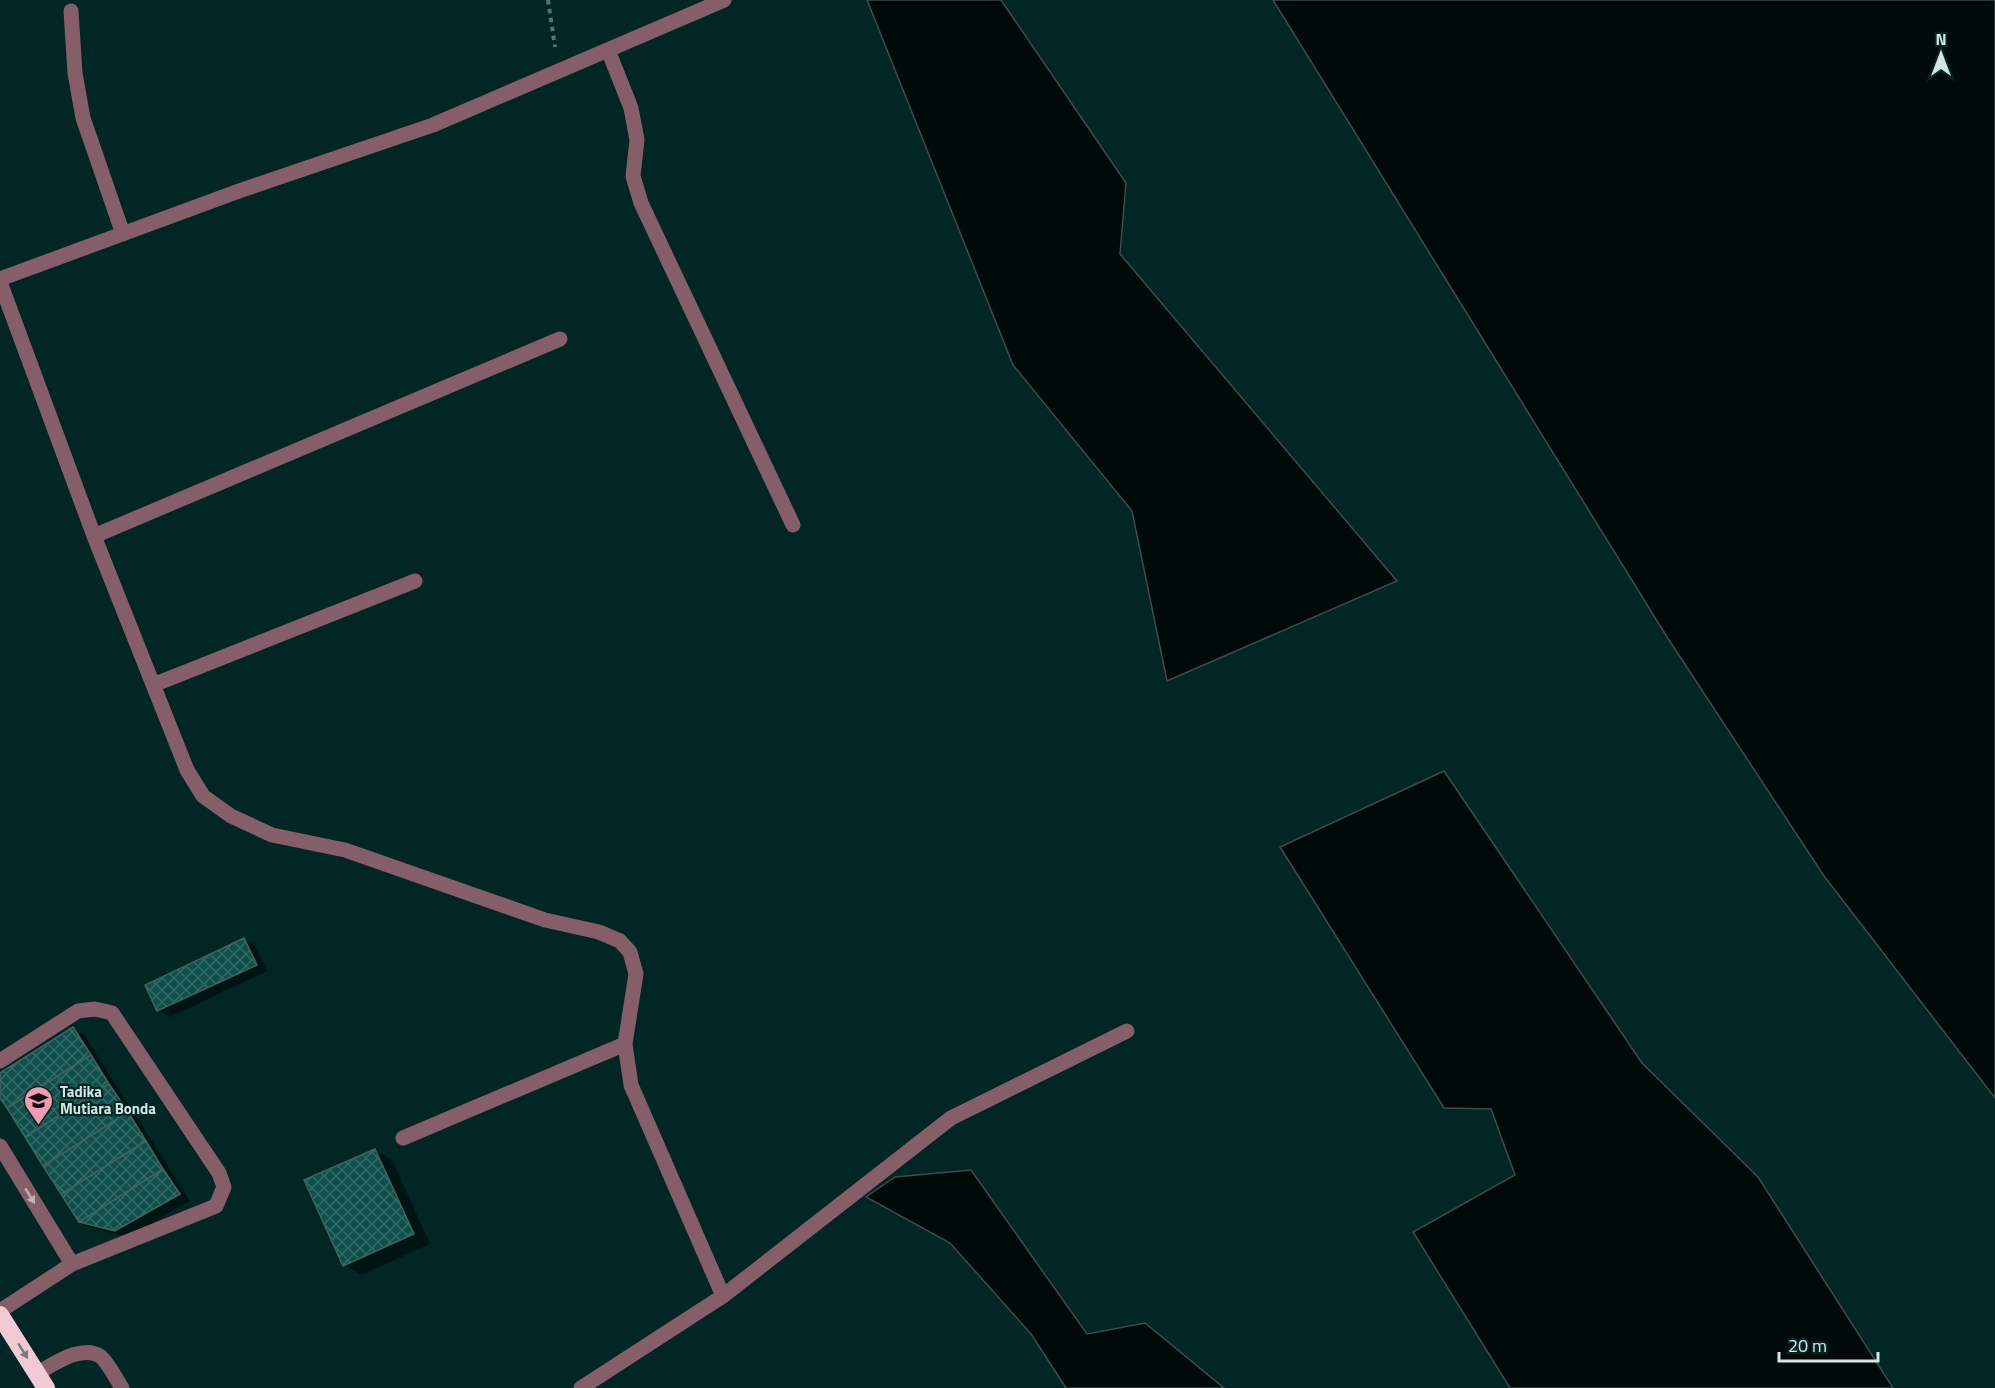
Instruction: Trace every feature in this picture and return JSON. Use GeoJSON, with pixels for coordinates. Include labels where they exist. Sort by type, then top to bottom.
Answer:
{"type":"FeatureCollection","features":[{"type":"Feature","properties":{"kind":"highway"},"geometry":{"type":"LineString","coordinates":[[0,1313],[42,1381]]}},
{"type":"Feature","properties":{"kind":"street"},"geometry":{"type":"LineString","coordinates":[[723,1296],[631,1085],[625,1044],[636,974],[630,952],[620,941],[599,932],[545,920],[345,850],[272,835],[231,816],[204,796],[187,770],[93,536],[0,280],[239,191],[433,124],[724,0]]}},
{"type":"Feature","properties":{"kind":"street"},"geometry":{"type":"LineString","coordinates":[[71,11],[75,73],[83,118],[123,234]]}},
{"type":"Feature","properties":{"kind":"street"},"geometry":{"type":"LineString","coordinates":[[608,50],[631,108],[637,140],[633,176],[641,203],[793,525]]}},
{"type":"Feature","properties":{"kind":"street"},"geometry":{"type":"LineString","coordinates":[[93,536],[560,339]]}},
{"type":"Feature","properties":{"kind":"street"},"geometry":{"type":"LineString","coordinates":[[153,685],[415,581]]}},
{"type":"Feature","properties":{"kind":"street"},"geometry":{"type":"LineString","coordinates":[[0,1061],[78,1011],[95,1009],[112,1013],[219,1173],[224,1187],[216,1206],[72,1264],[0,1313]]}},
{"type":"Feature","properties":{"kind":"street"},"geometry":{"type":"LineString","coordinates":[[581,1388],[723,1296],[951,1118],[1127,1031]]}},
{"type":"Feature","properties":{"kind":"street"},"geometry":{"type":"LineString","coordinates":[[402,1138],[625,1044]]}},
{"type":"Feature","properties":{"kind":"street"},"geometry":{"type":"LineString","coordinates":[[0,1146],[72,1264]]}},
{"type":"Feature","properties":{"kind":"street"},"geometry":{"type":"LineString","coordinates":[[42,1381],[73,1355],[87,1352],[101,1356],[122,1388]]}},
{"type":"Feature","properties":{"kind":"path"},"geometry":{"type":"LineString","coordinates":[[548,0],[558,72]]}},
{"type":"Feature","properties":{"kind":"shaded area"},"geometry":{"type":"Polygon","coordinates":[[[867,0],[1001,0],[1126,183],[1120,254],[1397,581],[1167,681],[1132,511],[1013,365],[867,0]]]}},
{"type":"Feature","properties":{"kind":"shaded area"},"geometry":{"type":"Polygon","coordinates":[[[1273,0],[1995,0],[1995,1098],[1824,876],[1667,637],[1273,0]]]}},
{"type":"Feature","properties":{"kind":"shaded area"},"geometry":{"type":"Polygon","coordinates":[[[1444,771],[1642,1063],[1758,1177],[1893,1388],[1510,1388],[1413,1232],[1515,1175],[1491,1109],[1444,1108],[1280,847],[1444,771]]]}},
{"type":"Feature","properties":{"kind":"shaded area"},"geometry":{"type":"Polygon","coordinates":[[[971,1170],[1087,1334],[1145,1323],[1224,1388],[1066,1388],[1031,1334],[950,1243],[866,1197],[895,1177],[971,1170]]]}},
{"type":"Feature","properties":{"kind":"building"},"geometry":{"type":"Polygon","coordinates":[[[244,938],[257,965],[157,1011],[145,985],[244,938]]]}},
{"type":"Feature","properties":{"kind":"building"},"geometry":{"type":"Polygon","coordinates":[[[73,1027],[91,1055],[7,1108],[0,1098],[0,1073],[73,1027]]]}},
{"type":"Feature","properties":{"kind":"building"},"geometry":{"type":"Polygon","coordinates":[[[91,1055],[109,1084],[25,1137],[7,1108],[91,1055]]]}},
{"type":"Feature","properties":{"kind":"building"},"geometry":{"type":"Polygon","coordinates":[[[109,1084],[128,1112],[43,1166],[25,1137],[109,1084]]]}},
{"type":"Feature","properties":{"kind":"building"},"geometry":{"type":"Polygon","coordinates":[[[128,1112],[146,1141],[61,1194],[43,1166],[128,1112]]]}},
{"type":"Feature","properties":{"kind":"building"},"geometry":{"type":"Polygon","coordinates":[[[146,1141],[163,1169],[79,1222],[61,1194],[146,1141]]]}},
{"type":"Feature","properties":{"kind":"building"},"geometry":{"type":"Polygon","coordinates":[[[375,1149],[414,1234],[343,1266],[304,1180],[375,1149]]]}},
{"type":"Feature","properties":{"kind":"building"},"geometry":{"type":"Polygon","coordinates":[[[163,1169],[180,1194],[115,1231],[79,1222],[163,1169]]]}},
{"type":"Feature","properties":{"kind":"place","name":"Tadika Mutiara Bonda"},"geometry":{"type":"Point","coordinates":[39,1126]}}]}
